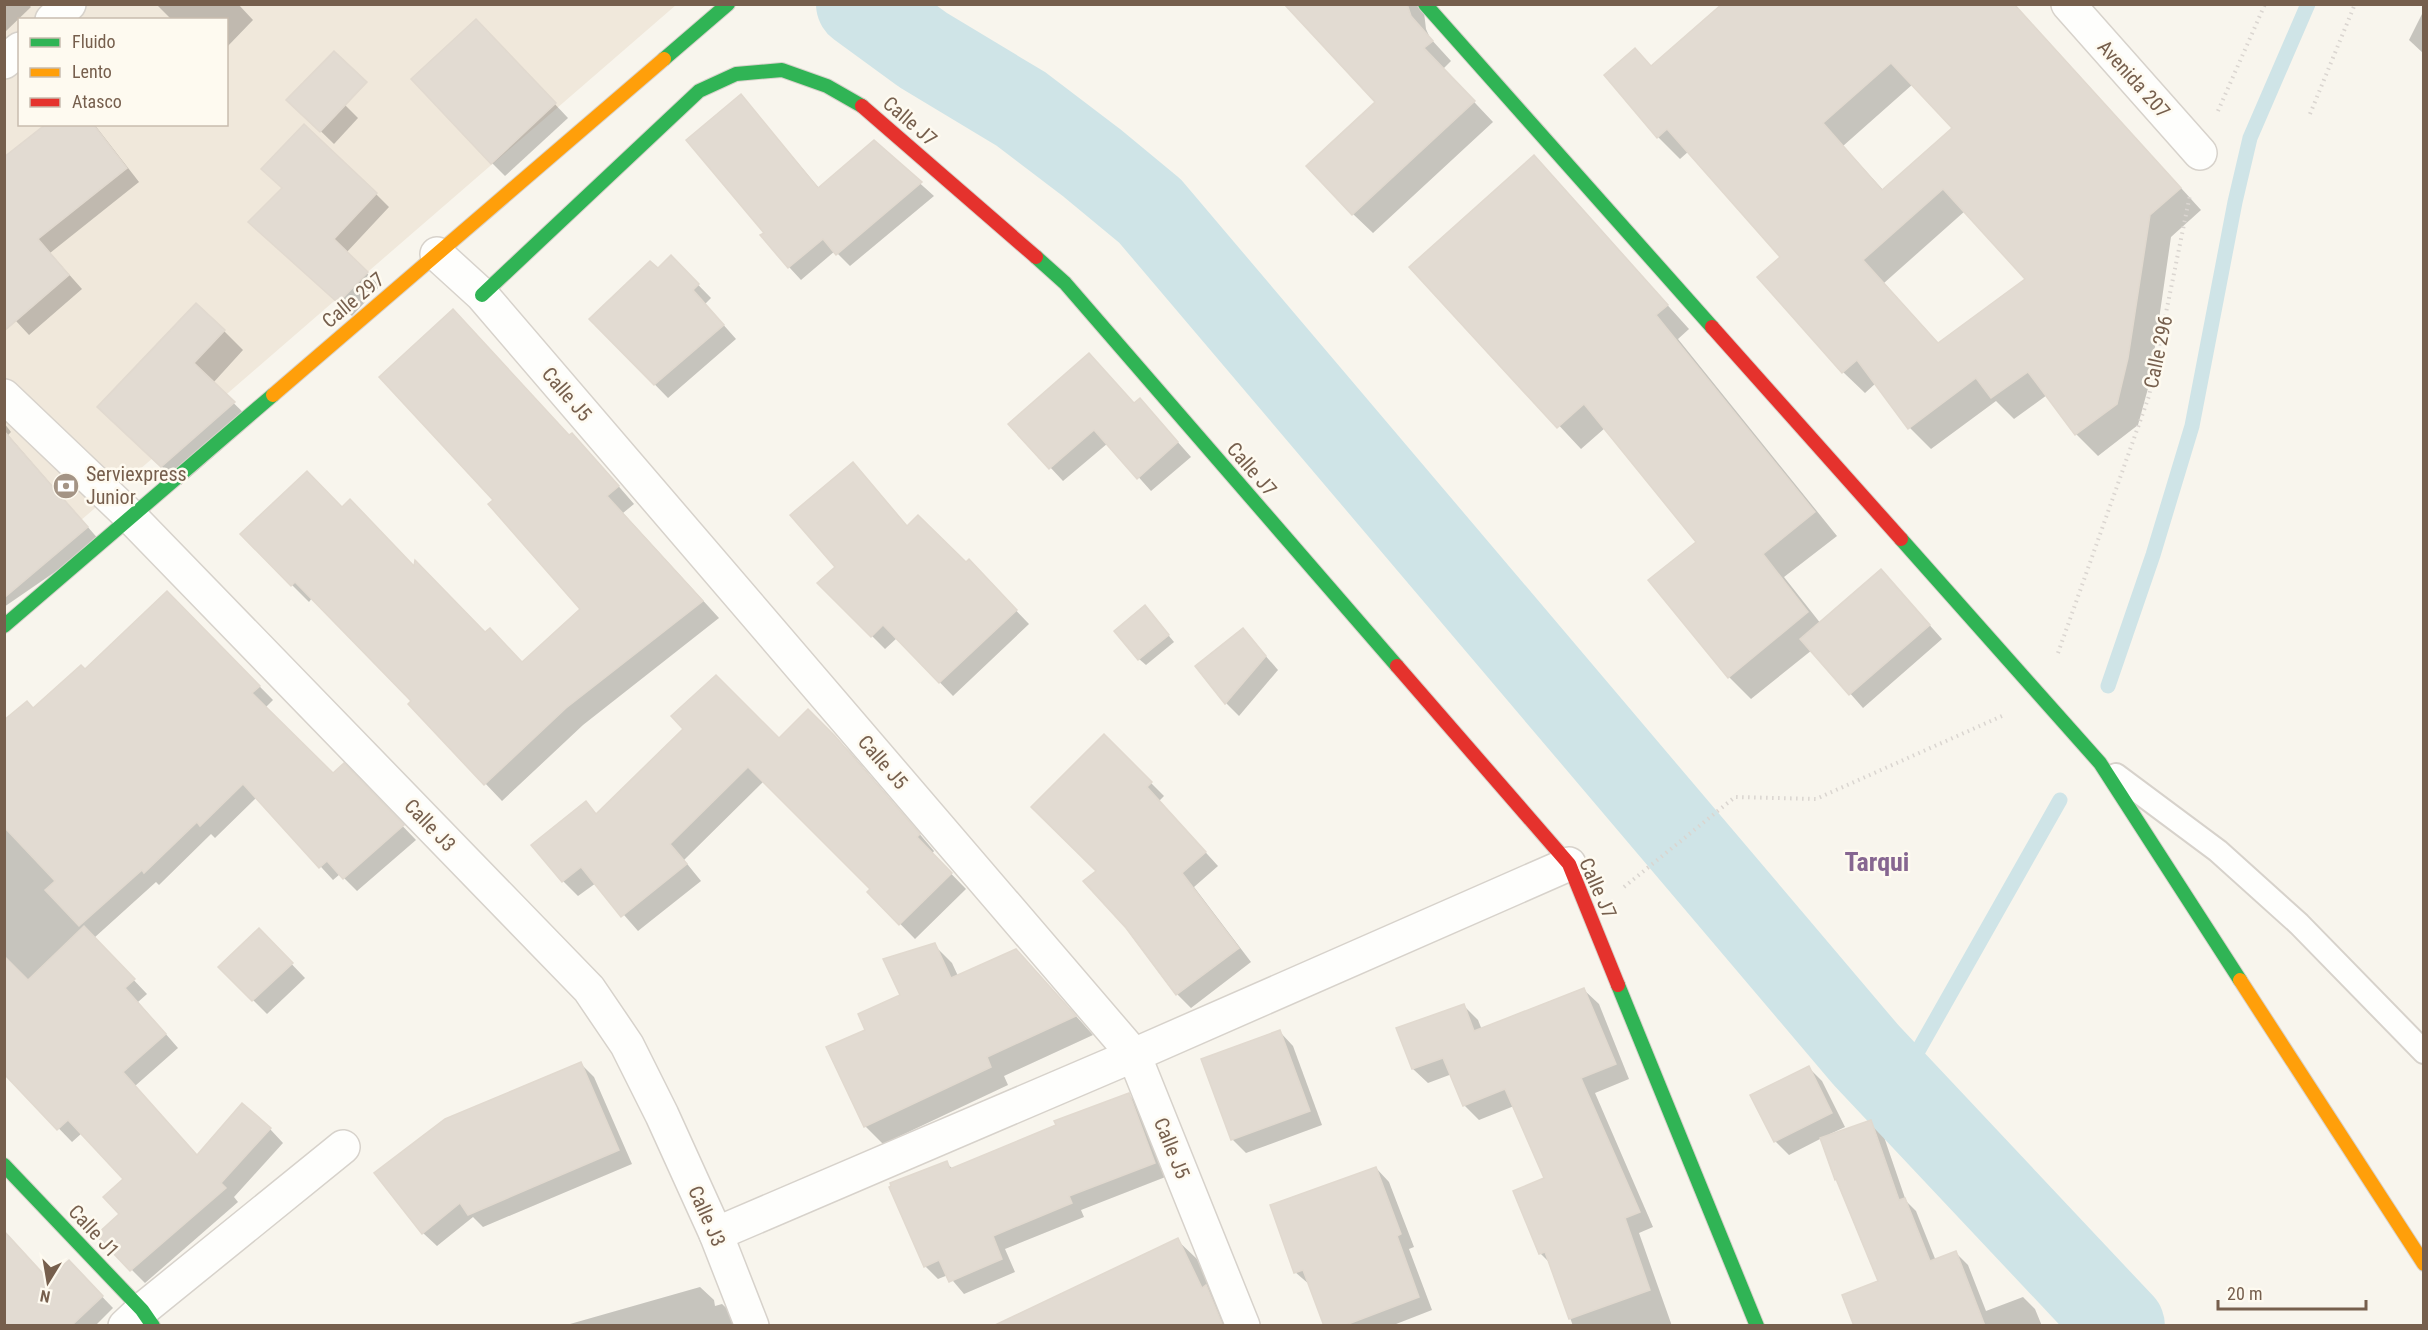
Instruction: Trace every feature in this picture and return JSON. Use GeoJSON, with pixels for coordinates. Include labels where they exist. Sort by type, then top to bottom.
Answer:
{"type":"FeatureCollection","features":[{"type":"Feature","properties":{"kind":"street"},"geometry":{"type":"LineString","coordinates":[[54,18],[69,4]]}},
{"type":"Feature","properties":{"kind":"street","name":"Calle 297"},"geometry":{"type":"LineString","coordinates":[[4,626],[728,4]]}},
{"type":"Feature","properties":{"kind":"street"},"geometry":{"type":"LineString","coordinates":[[1425,4],[2100,763],[2424,1264]]}},
{"type":"Feature","properties":{"kind":"street","name":"Avenida 207"},"geometry":{"type":"LineString","coordinates":[[2068,4],[2200,153]]}},
{"type":"Feature","properties":{"kind":"street"},"geometry":{"type":"LineString","coordinates":[[4,62],[18,51]]}},
{"type":"Feature","properties":{"kind":"street","name":"Calle J7"},"geometry":{"type":"LineString","coordinates":[[482,295],[699,91],[736,74],[782,70],[827,86],[866,108],[1065,283],[1569,864],[1757,1326]]}},
{"type":"Feature","properties":{"kind":"street","name":"Calle J5"},"geometry":{"type":"LineString","coordinates":[[437,254],[482,295],[1134,1055],[1243,1326]]}},
{"type":"Feature","properties":{"kind":"street","name":"Calle J3"},"geometry":{"type":"LineString","coordinates":[[4,396],[130,516],[589,988],[627,1045],[662,1115],[716,1234],[752,1326]]}},
{"type":"Feature","properties":{"kind":"street"},"geometry":{"type":"LineString","coordinates":[[716,1234],[1134,1055],[1569,864]]}},
{"type":"Feature","properties":{"kind":"street"},"geometry":{"type":"LineString","coordinates":[[140,1320],[344,1147]]}},
{"type":"Feature","properties":{"kind":"street","name":"Calle J1"},"geometry":{"type":"LineString","coordinates":[[4,1165],[140,1320]]}},
{"type":"Feature","properties":{"kind":"lane"},"geometry":{"type":"LineString","coordinates":[[2100,763],[2218,851],[2299,924],[2424,1052]]}},
{"type":"Feature","properties":{"kind":"path","name":"Calle 296"},"geometry":{"type":"LineString","coordinates":[[2042,698],[2149,396],[2200,153],[2265,4]]}},
{"type":"Feature","properties":{"kind":"path"},"geometry":{"type":"LineString","coordinates":[[2310,114],[2355,4]]}},
{"type":"Feature","properties":{"kind":"path"},"geometry":{"type":"LineString","coordinates":[[1631,881],[1735,797],[1816,799],[2042,698]]}},
{"type":"Feature","properties":{"kind":"shaded area"},"geometry":{"type":"Polygon","coordinates":[[[5,5],[676,5],[5,586],[5,5]]]}},
{"type":"Feature","properties":{"kind":"building"},"geometry":{"type":"Polygon","coordinates":[[[1284,4],[1407,4],[1411,16],[1433,41],[1424,48],[1475,101],[1352,215],[1306,166],[1375,102],[1284,4]]]}},
{"type":"Feature","properties":{"kind":"building"},"geometry":{"type":"Polygon","coordinates":[[[1722,4],[2014,4],[2181,188],[2150,215],[2128,358],[2117,404],[2075,435],[2028,372],[1991,398],[1976,378],[1908,429],[1857,360],[1842,373],[1757,277],[1780,257],[1667,129],[1657,138],[1604,75],[1635,48],[1651,66],[1722,4]],[[1891,63],[1823,123],[1882,190],[1952,128],[1891,63]],[[1943,189],[1863,260],[1938,343],[2025,279],[1943,189]]]}},
{"type":"Feature","properties":{"kind":"building"},"geometry":{"type":"Polygon","coordinates":[[[476,19],[556,103],[491,164],[411,79],[476,19]]]}},
{"type":"Feature","properties":{"kind":"building"},"geometry":{"type":"Polygon","coordinates":[[[334,51],[367,82],[320,132],[286,100],[334,51]]]}},
{"type":"Feature","properties":{"kind":"building"},"geometry":{"type":"Polygon","coordinates":[[[741,94],[818,188],[874,140],[922,182],[836,255],[823,239],[788,268],[760,235],[764,233],[686,140],[741,94]]]}},
{"type":"Feature","properties":{"kind":"building"},"geometry":{"type":"Polygon","coordinates":[[[304,124],[377,193],[334,239],[368,272],[338,303],[248,222],[282,188],[261,169],[304,124]]]}},
{"type":"Feature","properties":{"kind":"building"},"geometry":{"type":"Polygon","coordinates":[[[43,126],[95,126],[127,168],[38,239],[69,275],[4,331],[4,157],[43,126]]]}},
{"type":"Feature","properties":{"kind":"building"},"geometry":{"type":"Polygon","coordinates":[[[1534,155],[1668,305],[1656,315],[1815,512],[1763,554],[1808,612],[1728,678],[1648,580],[1696,542],[1584,404],[1557,428],[1409,267],[1534,155]]]}},
{"type":"Feature","properties":{"kind":"building"},"geometry":{"type":"Polygon","coordinates":[[[671,255],[699,284],[693,290],[724,325],[654,385],[589,319],[650,261],[658,268],[671,255]]]}},
{"type":"Feature","properties":{"kind":"building"},"geometry":{"type":"Polygon","coordinates":[[[196,303],[225,330],[194,363],[235,402],[161,467],[97,407],[196,303]]]}},
{"type":"Feature","properties":{"kind":"building"},"geometry":{"type":"Polygon","coordinates":[[[453,309],[569,435],[572,433],[619,486],[607,496],[703,601],[566,708],[484,785],[408,704],[411,701],[295,582],[291,586],[240,534],[307,471],[342,507],[350,499],[414,566],[415,560],[485,632],[490,628],[522,662],[580,609],[488,504],[493,500],[379,377],[453,309]]]}},
{"type":"Feature","properties":{"kind":"building"},"geometry":{"type":"Polygon","coordinates":[[[1089,353],[1134,403],[1140,398],[1178,442],[1137,479],[1094,430],[1049,469],[1008,424],[1089,353]]]}},
{"type":"Feature","properties":{"kind":"building"},"geometry":{"type":"Polygon","coordinates":[[[4,431],[88,527],[4,598],[4,431]]]}},
{"type":"Feature","properties":{"kind":"building"},"geometry":{"type":"Polygon","coordinates":[[[853,462],[907,526],[918,515],[966,562],[969,559],[1017,610],[939,683],[883,625],[871,637],[817,583],[835,567],[790,515],[853,462]]]}},
{"type":"Feature","properties":{"kind":"building"},"geometry":{"type":"Polygon","coordinates":[[[1881,569],[1930,625],[1849,695],[1800,639],[1881,569]]]}},
{"type":"Feature","properties":{"kind":"building"},"geometry":{"type":"Polygon","coordinates":[[[167,591],[260,686],[252,693],[333,773],[344,763],[404,825],[343,879],[327,861],[319,868],[243,784],[200,826],[197,822],[144,873],[142,870],[79,926],[45,890],[55,881],[4,827],[4,720],[27,701],[33,708],[81,665],[85,669],[167,591]]]}},
{"type":"Feature","properties":{"kind":"building"},"geometry":{"type":"Polygon","coordinates":[[[1145,605],[1169,635],[1138,660],[1114,631],[1145,605]]]}},
{"type":"Feature","properties":{"kind":"building"},"geometry":{"type":"Polygon","coordinates":[[[1243,628],[1266,656],[1225,704],[1195,666],[1243,628]]]}},
{"type":"Feature","properties":{"kind":"building"},"geometry":{"type":"Polygon","coordinates":[[[716,675],[779,738],[808,709],[835,736],[920,834],[917,837],[952,873],[899,925],[867,892],[870,889],[748,767],[670,844],[687,864],[621,917],[581,867],[562,882],[531,845],[586,801],[596,814],[683,729],[671,716],[716,675]]]}},
{"type":"Feature","properties":{"kind":"building"},"geometry":{"type":"Polygon","coordinates":[[[1104,734],[1152,782],[1147,787],[1206,852],[1182,873],[1239,948],[1176,995],[1126,928],[1083,881],[1096,871],[1031,807],[1104,734]]]}},
{"type":"Feature","properties":{"kind":"building"},"geometry":{"type":"Polygon","coordinates":[[[84,926],[135,979],[125,988],[166,1034],[123,1072],[197,1155],[242,1103],[271,1128],[221,1183],[226,1188],[130,1271],[96,1235],[119,1214],[103,1197],[123,1179],[68,1120],[57,1130],[4,1074],[4,956],[28,980],[84,926]]]}},
{"type":"Feature","properties":{"kind":"building"},"geometry":{"type":"Polygon","coordinates":[[[259,928],[293,963],[252,1001],[218,967],[259,928]]]}},
{"type":"Feature","properties":{"kind":"building"},"geometry":{"type":"Polygon","coordinates":[[[935,943],[951,978],[1016,949],[1076,1016],[987,1057],[991,1067],[864,1127],[826,1047],[865,1030],[858,1014],[900,995],[883,959],[935,943]]]}},
{"type":"Feature","properties":{"kind":"building"},"geometry":{"type":"Polygon","coordinates":[[[1584,988],[1616,1064],[1581,1078],[1640,1212],[1625,1218],[1650,1290],[1569,1319],[1545,1252],[1539,1254],[1513,1191],[1544,1178],[1505,1089],[1463,1106],[1443,1058],[1412,1069],[1396,1028],[1464,1004],[1474,1031],[1584,988]]]}},
{"type":"Feature","properties":{"kind":"building"},"geometry":{"type":"Polygon","coordinates":[[[1280,1030],[1310,1111],[1231,1140],[1201,1059],[1280,1030]]]}},
{"type":"Feature","properties":{"kind":"building"},"geometry":{"type":"Polygon","coordinates":[[[581,1062],[619,1150],[468,1215],[460,1203],[422,1234],[374,1173],[445,1119],[581,1062]]]}},
{"type":"Feature","properties":{"kind":"building"},"geometry":{"type":"Polygon","coordinates":[[[1809,1066],[1832,1113],[1774,1142],[1750,1095],[1809,1066]]]}},
{"type":"Feature","properties":{"kind":"building"},"geometry":{"type":"Polygon","coordinates":[[[1129,1093],[1155,1163],[1069,1196],[1072,1203],[993,1236],[1002,1259],[949,1282],[939,1260],[924,1267],[889,1187],[890,1183],[947,1161],[950,1169],[1056,1125],[1054,1121],[1129,1093]]]}},
{"type":"Feature","properties":{"kind":"building"},"geometry":{"type":"Polygon","coordinates":[[[1871,1120],[1899,1200],[1905,1198],[1930,1261],[1956,1251],[1985,1326],[1854,1326],[1842,1295],[1878,1281],[1835,1180],[1820,1138],[1871,1120]]]}},
{"type":"Feature","properties":{"kind":"building"},"geometry":{"type":"Polygon","coordinates":[[[1376,1167],[1401,1234],[1397,1236],[1419,1297],[1343,1326],[1324,1326],[1303,1270],[1294,1273],[1270,1205],[1376,1167]]]}},
{"type":"Feature","properties":{"kind":"building"},"geometry":{"type":"Polygon","coordinates":[[[4,1231],[48,1279],[69,1260],[103,1296],[71,1326],[4,1326],[4,1231]]]}},
{"type":"Feature","properties":{"kind":"building"},"geometry":{"type":"Polygon","coordinates":[[[1178,1238],[1202,1288],[1206,1285],[1223,1326],[993,1326],[1178,1238]]]}},
{"type":"Feature","properties":{"kind":"waterway"},"geometry":{"type":"LineString","coordinates":[[860,4],[923,50],[1021,109],[1150,211],[1866,1055],[2121,1326]]}},
{"type":"Feature","properties":{"kind":"waterway"},"geometry":{"type":"LineString","coordinates":[[2108,686],[2153,555],[2192,426],[2235,202],[2250,138],[2308,4]]}},
{"type":"Feature","properties":{"kind":"waterway"},"geometry":{"type":"LineString","coordinates":[[1897,1088],[2060,800]]}},
{"type":"Feature","properties":{"kind":"traffic: fast"},"geometry":{"type":"LineString","coordinates":[[664,59],[728,4]]}},
{"type":"Feature","properties":{"kind":"traffic: fast"},"geometry":{"type":"LineString","coordinates":[[1425,4],[1712,327]]}},
{"type":"Feature","properties":{"kind":"traffic: fast"},"geometry":{"type":"LineString","coordinates":[[482,295],[699,91],[736,74],[782,70],[827,86],[862,106]]}},
{"type":"Feature","properties":{"kind":"traffic: fast"},"geometry":{"type":"LineString","coordinates":[[1036,257],[1065,283],[1397,666]]}},
{"type":"Feature","properties":{"kind":"traffic: fast"},"geometry":{"type":"LineString","coordinates":[[4,626],[273,395]]}},
{"type":"Feature","properties":{"kind":"traffic: fast"},"geometry":{"type":"LineString","coordinates":[[1901,539],[2100,763],[2240,980]]}},
{"type":"Feature","properties":{"kind":"traffic: fast"},"geometry":{"type":"LineString","coordinates":[[1618,985],[1757,1326]]}},
{"type":"Feature","properties":{"kind":"traffic: fast"},"geometry":{"type":"LineString","coordinates":[[4,1165],[142,1310],[153,1326]]}},
{"type":"Feature","properties":{"kind":"traffic: slow"},"geometry":{"type":"LineString","coordinates":[[273,395],[664,59]]}},
{"type":"Feature","properties":{"kind":"traffic: slow"},"geometry":{"type":"LineString","coordinates":[[2240,980],[2424,1264]]}},
{"type":"Feature","properties":{"kind":"traffic: jam"},"geometry":{"type":"LineString","coordinates":[[862,106],[1036,257]]}},
{"type":"Feature","properties":{"kind":"traffic: jam"},"geometry":{"type":"LineString","coordinates":[[1712,327],[1901,539]]}},
{"type":"Feature","properties":{"kind":"traffic: jam"},"geometry":{"type":"LineString","coordinates":[[1397,666],[1569,864],[1618,985]]}},
{"type":"Feature","properties":{"kind":"place","name":"Serviexpress Junior"},"geometry":{"type":"Point","coordinates":[66,486]}},
{"type":"Feature","properties":{"kind":"district","name":"Tarqui"},"geometry":{"type":"Point","coordinates":[1877,862]}}]}
